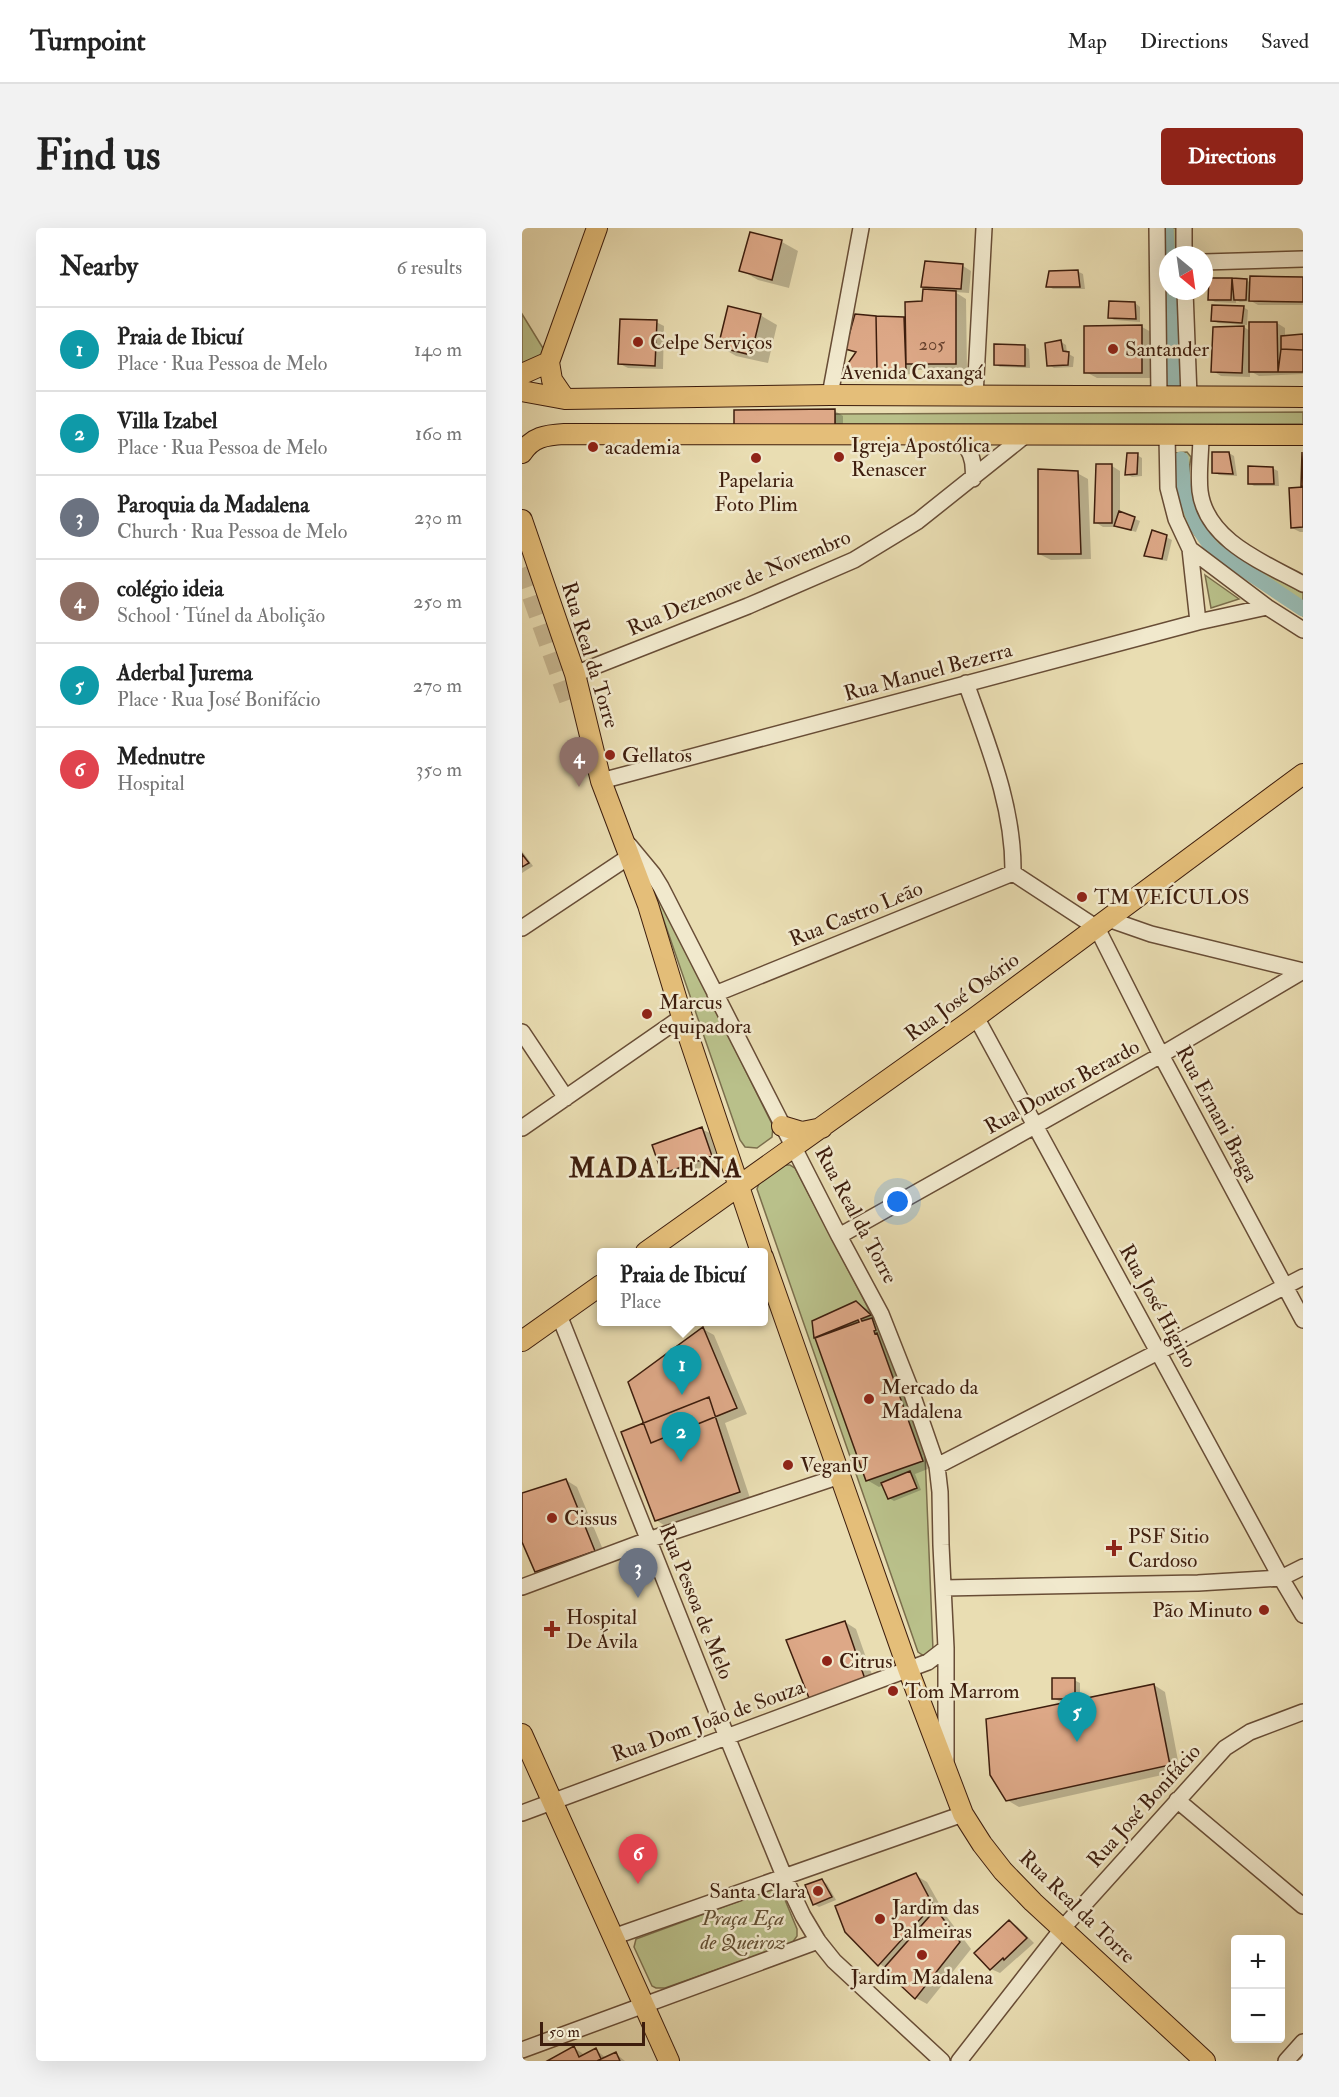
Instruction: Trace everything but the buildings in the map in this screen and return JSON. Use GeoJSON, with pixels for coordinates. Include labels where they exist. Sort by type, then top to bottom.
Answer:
{"type":"FeatureCollection","features":[{"type":"Feature","properties":{"kind":"main road"},"geometry":{"type":"LineString","coordinates":[[565,399],[552,380],[549,362],[597,228]]}},
{"type":"Feature","properties":{"kind":"main road"},"geometry":{"type":"LineString","coordinates":[[522,374],[549,362]]}},
{"type":"Feature","properties":{"kind":"main road","name":"Avenida Caxangá"},"geometry":{"type":"LineString","coordinates":[[522,391],[565,399],[830,395],[1303,397]]}},
{"type":"Feature","properties":{"kind":"main road"},"geometry":{"type":"LineString","coordinates":[[522,453],[535,440],[548,435],[1303,435]]}},
{"type":"Feature","properties":{"kind":"main road","name":"Rua Real da Torre"},"geometry":{"type":"LineString","coordinates":[[522,520],[575,674],[601,781],[627,847],[760,1248]]}},
{"type":"Feature","properties":{"kind":"main road"},"geometry":{"type":"LineString","coordinates":[[570,703],[601,781]]}},
{"type":"Feature","properties":{"kind":"main road","name":"Rua José Osório"},"geometry":{"type":"LineString","coordinates":[[651,1248],[976,1017],[1303,774]]}},
{"type":"Feature","properties":{"kind":"main road"},"geometry":{"type":"LineString","coordinates":[[782,1126],[802,1132],[822,1128]]}},
{"type":"Feature","properties":{"kind":"main road","name":"Rua Real da Torre"},"geometry":{"type":"LineString","coordinates":[[768,1271],[908,1669],[963,1814],[982,1844],[1033,1902],[1205,2061]]}},
{"type":"Feature","properties":{"kind":"main road"},"geometry":{"type":"LineString","coordinates":[[522,1341],[597,1288]]}},
{"type":"Feature","properties":{"kind":"main road"},"geometry":{"type":"LineString","coordinates":[[522,1734],[669,2061]]}},
{"type":"Feature","properties":{"kind":"street"},"geometry":{"type":"LineString","coordinates":[[830,395],[861,228]]}},
{"type":"Feature","properties":{"kind":"street"},"geometry":{"type":"LineString","coordinates":[[975,396],[984,228]]}},
{"type":"Feature","properties":{"kind":"street"},"geometry":{"type":"LineString","coordinates":[[1157,228],[1159,396]]}},
{"type":"Feature","properties":{"kind":"street"},"geometry":{"type":"LineString","coordinates":[[1184,228],[1184,246]]}},
{"type":"Feature","properties":{"kind":"street"},"geometry":{"type":"LineString","coordinates":[[1213,262],[1303,259]]}},
{"type":"Feature","properties":{"kind":"street"},"geometry":{"type":"LineString","coordinates":[[1185,300],[1189,396]]}},
{"type":"Feature","properties":{"kind":"street"},"geometry":{"type":"LineString","coordinates":[[956,434],[973,457],[973,479]]}},
{"type":"Feature","properties":{"kind":"street","name":"Rua Dezenove de Novembro"},"geometry":{"type":"LineString","coordinates":[[575,674],[748,606],[854,560],[918,521],[1027,434]]}},
{"type":"Feature","properties":{"kind":"street"},"geometry":{"type":"LineString","coordinates":[[1167,435],[1168,488],[1176,519],[1190,549],[1198,622]]}},
{"type":"Feature","properties":{"kind":"street"},"geometry":{"type":"LineString","coordinates":[[1201,435],[1200,492],[1212,522],[1226,538],[1241,549],[1303,584]]}},
{"type":"Feature","properties":{"kind":"street"},"geometry":{"type":"LineString","coordinates":[[1190,549],[1267,607],[1303,630]]}},
{"type":"Feature","properties":{"kind":"street","name":"Rua Manuel Bezerra"},"geometry":{"type":"LineString","coordinates":[[601,781],[1198,622],[1267,607]]}},
{"type":"Feature","properties":{"kind":"street"},"geometry":{"type":"LineString","coordinates":[[966,684],[994,763],[1008,814],[1013,873],[1102,923],[1303,971]]}},
{"type":"Feature","properties":{"kind":"street"},"geometry":{"type":"LineString","coordinates":[[522,928],[627,847]]}},
{"type":"Feature","properties":{"kind":"street","name":"Rua Real da Torre"},"geometry":{"type":"LineString","coordinates":[[627,847],[653,874],[881,1314],[909,1385],[937,1466],[940,1492],[940,1545],[946,1648],[946,1767]]}},
{"type":"Feature","properties":{"kind":"street","name":"Rua Castro Leão"},"geometry":{"type":"LineString","coordinates":[[715,994],[1013,873]]}},
{"type":"Feature","properties":{"kind":"street","name":"Rua Ernani Braga"},"geometry":{"type":"LineString","coordinates":[[1102,923],[1161,1055],[1303,1320]]}},
{"type":"Feature","properties":{"kind":"street","name":"Rua Doutor Berardo"},"geometry":{"type":"LineString","coordinates":[[839,1236],[1035,1127],[1303,971]]}},
{"type":"Feature","properties":{"kind":"street"},"geometry":{"type":"LineString","coordinates":[[522,1128],[682,1017]]}},
{"type":"Feature","properties":{"kind":"street","name":"Rua José Higino"},"geometry":{"type":"LineString","coordinates":[[976,1017],[1303,1615]]}},
{"type":"Feature","properties":{"kind":"street"},"geometry":{"type":"LineString","coordinates":[[522,1032],[566,1098]]}},
{"type":"Feature","properties":{"kind":"street"},"geometry":{"type":"LineString","coordinates":[[937,1466],[1303,1277]]}},
{"type":"Feature","properties":{"kind":"street","name":"Rua Pessoa de Melo"},"geometry":{"type":"LineString","coordinates":[[559,1315],[727,1737],[803,1917],[818,1941],[862,1988],[942,2061]]}},
{"type":"Feature","properties":{"kind":"street"},"geometry":{"type":"LineString","coordinates":[[522,1587],[648,1540],[840,1476]]}},
{"type":"Feature","properties":{"kind":"street"},"geometry":{"type":"LineString","coordinates":[[944,1588],[1198,1583],[1281,1578],[1303,1567]]}},
{"type":"Feature","properties":{"kind":"street"},"geometry":{"type":"LineString","coordinates":[[908,1669],[928,1662],[946,1648]]}},
{"type":"Feature","properties":{"kind":"street","name":"Rua Dom João de Souza"},"geometry":{"type":"LineString","coordinates":[[522,1813],[908,1669]]}},
{"type":"Feature","properties":{"kind":"street","name":"Rua José Bonifácio"},"geometry":{"type":"LineString","coordinates":[[959,2061],[1062,1929],[1225,1748],[1250,1731],[1303,1712]]}},
{"type":"Feature","properties":{"kind":"street"},"geometry":{"type":"LineString","coordinates":[[1178,1800],[1303,1906]]}},
{"type":"Feature","properties":{"kind":"street"},"geometry":{"type":"LineString","coordinates":[[613,1937],[963,1814]]}},
{"type":"Feature","properties":{"kind":"street"},"geometry":{"type":"LineString","coordinates":[[522,2050],[818,1941]]}},
{"type":"Feature","properties":{"kind":"street"},"geometry":{"type":"LineString","coordinates":[[1286,2061],[1303,2042]]}},
{"type":"Feature","properties":{"kind":"green space"},"geometry":{"type":"Polygon","coordinates":[[[1171,228],[1180,228],[1181,246],[1171,246],[1171,228]]]}},
{"type":"Feature","properties":{"kind":"green space"},"geometry":{"type":"Polygon","coordinates":[[[1171,300],[1182,300],[1183,389],[1170,388],[1171,300]]]}},
{"type":"Feature","properties":{"kind":"green space"},"geometry":{"type":"Polygon","coordinates":[[[522,314],[546,353],[522,370],[522,314]]]}},
{"type":"Feature","properties":{"kind":"green space"},"geometry":{"type":"Polygon","coordinates":[[[1303,412],[1303,424],[835,424],[835,414],[1303,412]]]}},
{"type":"Feature","properties":{"kind":"green space"},"geometry":{"type":"Polygon","coordinates":[[[1187,452],[1191,457],[1189,483],[1194,506],[1205,526],[1240,557],[1303,593],[1303,616],[1236,571],[1191,531],[1180,509],[1176,477],[1175,453],[1187,452]]]}},
{"type":"Feature","properties":{"kind":"green space"},"geometry":{"type":"Polygon","coordinates":[[[1205,575],[1239,599],[1211,608],[1205,575]]]}},
{"type":"Feature","properties":{"kind":"green space"},"geometry":{"type":"Polygon","coordinates":[[[646,869],[773,1126],[772,1137],[757,1148],[745,1147],[740,1140],[646,869]]]}},
{"type":"Feature","properties":{"kind":"green space"},"geometry":{"type":"Polygon","coordinates":[[[785,1165],[795,1168],[889,1348],[925,1454],[933,1650],[924,1656],[918,1652],[757,1189],[759,1183],[785,1165]]]}},
{"type":"Feature","properties":{"kind":"green space","name":"Praça Eça de Queiroz"},"geometry":{"type":"Polygon","coordinates":[[[772,1889],[783,1895],[797,1929],[797,1936],[792,1943],[665,1988],[652,1986],[634,1947],[636,1939],[772,1889]]]}},
{"type":"Feature","properties":{"kind":"waterway"},"geometry":{"type":"LineString","coordinates":[[1166,228],[1167,246]]}},
{"type":"Feature","properties":{"kind":"waterway"},"geometry":{"type":"LineString","coordinates":[[1169,300],[1174,383]]}},
{"type":"Feature","properties":{"kind":"waterway"},"geometry":{"type":"LineString","coordinates":[[1181,459],[1184,492],[1197,526],[1212,548],[1303,609]]}},
{"type":"Feature","properties":{"kind":"tunnel"},"geometry":{"type":"LineString","coordinates":[[522,568],[570,703]]}},
{"type":"Feature","properties":{"kind":"place","name":"Celpe Serviços"},"geometry":{"type":"Point","coordinates":[638,342]}},
{"type":"Feature","properties":{"kind":"place","name":"Santander"},"geometry":{"type":"Point","coordinates":[1113,349]}},
{"type":"Feature","properties":{"kind":"place","name":"academia"},"geometry":{"type":"Point","coordinates":[593,447]}},
{"type":"Feature","properties":{"kind":"place","name":"Igreja Apostólica Renascer"},"geometry":{"type":"Point","coordinates":[839,457]}},
{"type":"Feature","properties":{"kind":"place","name":"Papelaria Foto Plim"},"geometry":{"type":"Point","coordinates":[756,458]}},
{"type":"Feature","properties":{"kind":"place","name":"Gellatos"},"geometry":{"type":"Point","coordinates":[610,755]}},
{"type":"Feature","properties":{"kind":"place","name":"colégio ideia"},"geometry":{"type":"Point","coordinates":[579,787]}},
{"type":"Feature","properties":{"kind":"place","name":"TM VEÍCULOS"},"geometry":{"type":"Point","coordinates":[1082,897]}},
{"type":"Feature","properties":{"kind":"place","name":"Marcus equipadora"},"geometry":{"type":"Point","coordinates":[647,1014]}},
{"type":"Feature","properties":{"kind":"place","name":"Praia de Ibicuí"},"geometry":{"type":"Point","coordinates":[682,1395]}},
{"type":"Feature","properties":{"kind":"place","name":"Mercado da Madalena"},"geometry":{"type":"Point","coordinates":[869,1399]}},
{"type":"Feature","properties":{"kind":"place","name":"Villa Izabel"},"geometry":{"type":"Point","coordinates":[681,1462]}},
{"type":"Feature","properties":{"kind":"place","name":"VeganU"},"geometry":{"type":"Point","coordinates":[788,1465]}},
{"type":"Feature","properties":{"kind":"place","name":"Cissus"},"geometry":{"type":"Point","coordinates":[552,1518]}},
{"type":"Feature","properties":{"kind":"place","name":"PSF Sitio Cardoso"},"geometry":{"type":"Point","coordinates":[1114,1548]}},
{"type":"Feature","properties":{"kind":"place","name":"Paroquia da Madalena"},"geometry":{"type":"Point","coordinates":[638,1598]}},
{"type":"Feature","properties":{"kind":"place","name":"Pão Minuto"},"geometry":{"type":"Point","coordinates":[1264,1610]}},
{"type":"Feature","properties":{"kind":"place","name":"Hospital De Ávila"},"geometry":{"type":"Point","coordinates":[552,1629]}},
{"type":"Feature","properties":{"kind":"place","name":"Citrus"},"geometry":{"type":"Point","coordinates":[827,1661]}},
{"type":"Feature","properties":{"kind":"place","name":"Tom Marrom"},"geometry":{"type":"Point","coordinates":[893,1691]}},
{"type":"Feature","properties":{"kind":"place","name":"Aderbal Jurema"},"geometry":{"type":"Point","coordinates":[1077,1742]}},
{"type":"Feature","properties":{"kind":"place","name":"Mednutre"},"geometry":{"type":"Point","coordinates":[638,1884]}},
{"type":"Feature","properties":{"kind":"place","name":"Santa Clara"},"geometry":{"type":"Point","coordinates":[818,1891]}},
{"type":"Feature","properties":{"kind":"place","name":"Jardim das Palmeiras"},"geometry":{"type":"Point","coordinates":[880,1919]}},
{"type":"Feature","properties":{"kind":"place","name":"Jardim Madalena"},"geometry":{"type":"Point","coordinates":[922,1955]}},
{"type":"Feature","properties":{"kind":"district","name":"MADALENA"},"geometry":{"type":"Point","coordinates":[656,1168]}}]}
